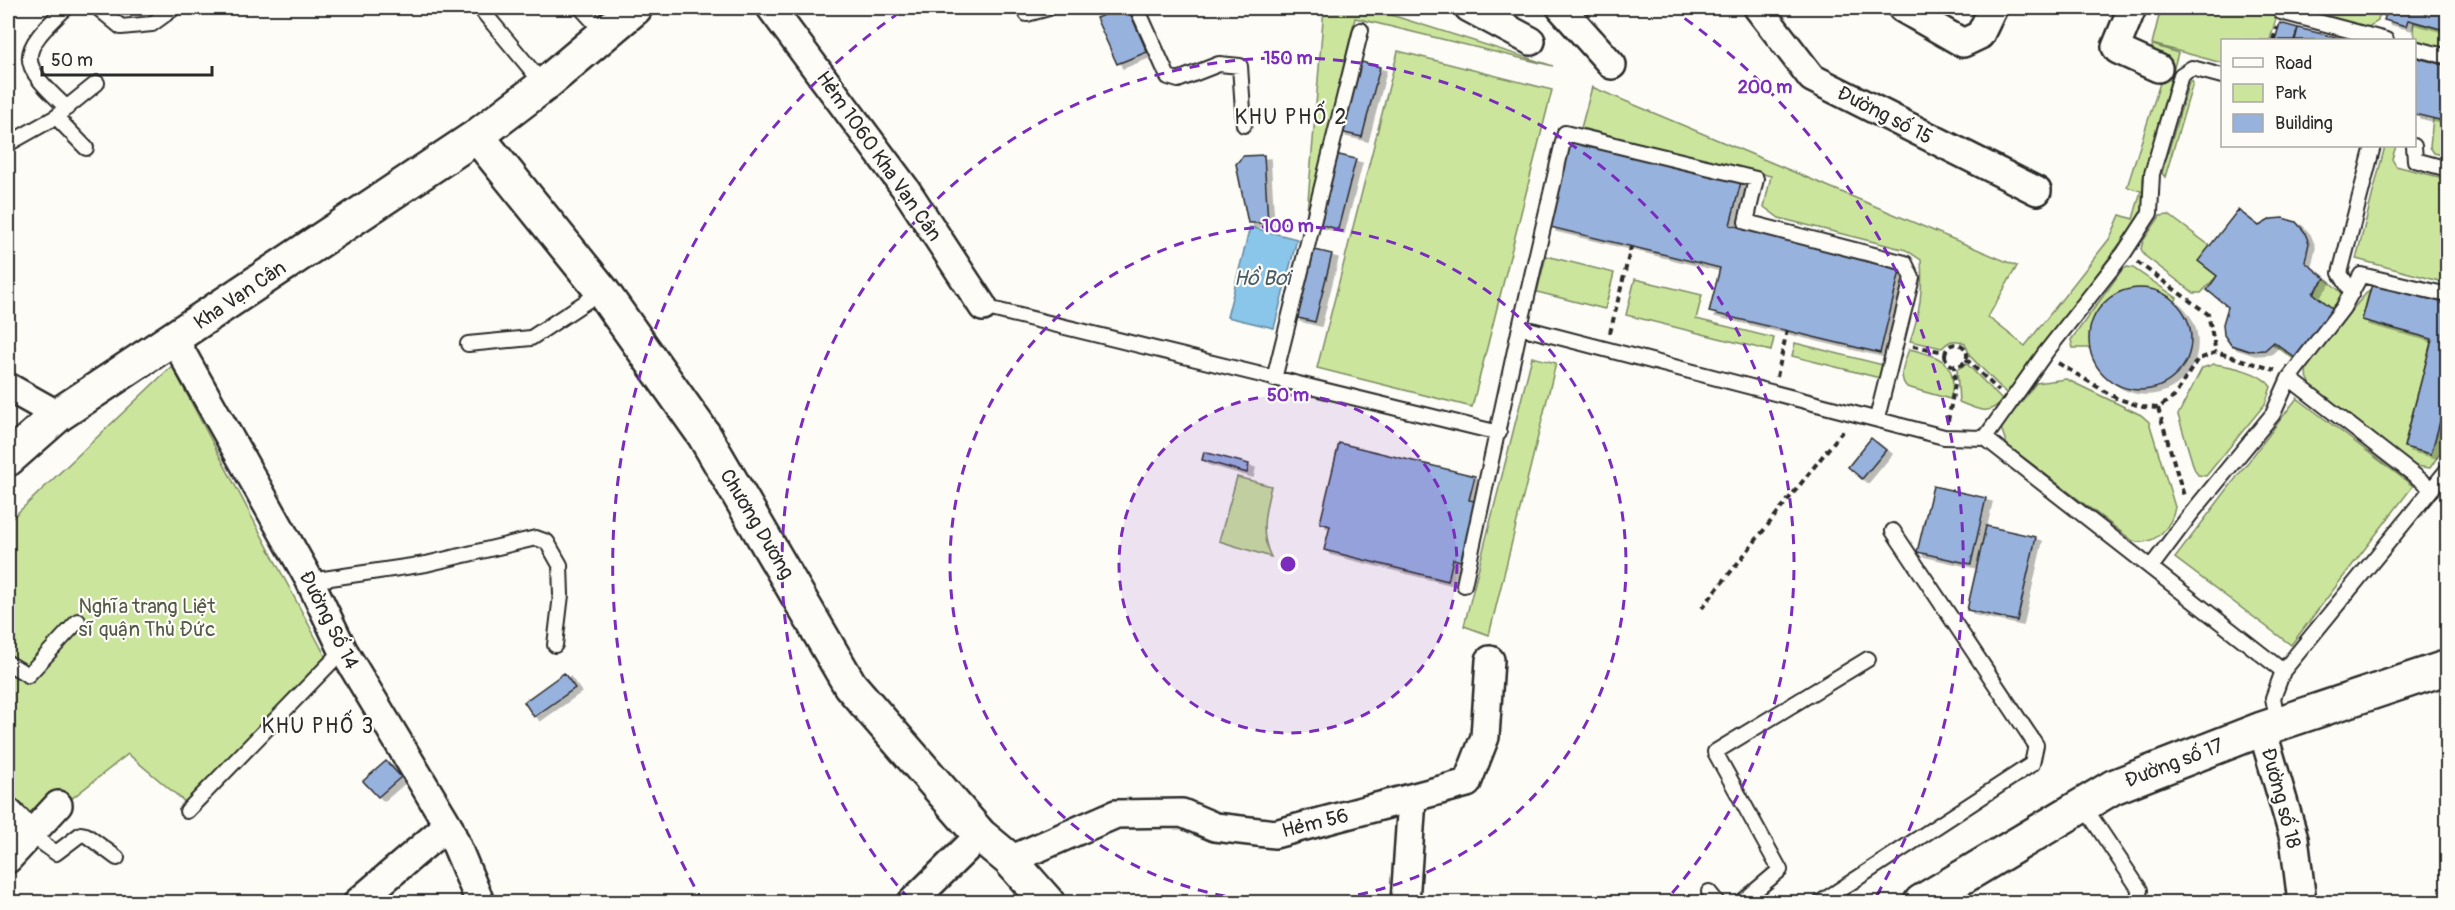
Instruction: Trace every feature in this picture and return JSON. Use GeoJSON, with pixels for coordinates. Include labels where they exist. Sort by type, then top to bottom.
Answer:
{"type":"FeatureCollection","features":[{"type":"Feature","properties":{"kind":"street"},"geometry":{"type":"LineString","coordinates":[[544,85],[634,8]]}},
{"type":"Feature","properties":{"kind":"street","name":"Hẻm 1060 Kha Vạn Cân"},"geometry":{"type":"LineString","coordinates":[[771,8],[905,188],[983,307]]}},
{"type":"Feature","properties":{"kind":"street"},"geometry":{"type":"LineString","coordinates":[[1469,8],[1531,41]]}},
{"type":"Feature","properties":{"kind":"street"},"geometry":{"type":"LineString","coordinates":[[1561,8],[1612,65]]}},
{"type":"Feature","properties":{"kind":"street"},"geometry":{"type":"LineString","coordinates":[[1902,8],[1963,43],[1980,35],[1993,8]]}},
{"type":"Feature","properties":{"kind":"street"},"geometry":{"type":"LineString","coordinates":[[2132,8],[2116,47],[2118,51],[2158,68]]}},
{"type":"Feature","properties":{"kind":"street","name":"Đường số 15"},"geometry":{"type":"LineString","coordinates":[[1771,12],[1812,78],[2037,191]]}},
{"type":"Feature","properties":{"kind":"street","name":"Kha Vạn Cân"},"geometry":{"type":"LineString","coordinates":[[8,459],[58,415],[477,136],[544,85]]}},
{"type":"Feature","properties":{"kind":"street","name":"Chương Dương"},"geometry":{"type":"LineString","coordinates":[[477,136],[602,291],[704,435],[850,685],[980,835],[1010,861],[1040,900]]}},
{"type":"Feature","properties":{"kind":"street","name":"Đường Số 14"},"geometry":{"type":"LineString","coordinates":[[174,339],[310,581],[343,650],[448,825],[480,903]]}},
{"type":"Feature","properties":{"kind":"street"},"geometry":{"type":"LineString","coordinates":[[8,387],[58,415]]}},
{"type":"Feature","properties":{"kind":"street","name":"Hẻm 56"},"geometry":{"type":"LineString","coordinates":[[1010,861],[1116,814],[1182,813],[1215,827],[1275,834],[1467,783],[1485,736],[1490,660]]}},
{"type":"Feature","properties":{"kind":"street","name":"Đường số 17"},"geometry":{"type":"LineString","coordinates":[[1921,903],[2113,787],[2270,726],[2448,667]]}},
{"type":"Feature","properties":{"kind":"street","name":"Đường số 18"},"geometry":{"type":"LineString","coordinates":[[2270,726],[2295,838],[2302,903]]}},
{"type":"Feature","properties":{"kind":"street"},"geometry":{"type":"LineString","coordinates":[[1405,903],[1412,798]]}},
{"type":"Feature","properties":{"kind":"street"},"geometry":{"type":"LineString","coordinates":[[8,859],[58,805]]}},
{"type":"Feature","properties":{"kind":"street"},"geometry":{"type":"LineString","coordinates":[[8,812],[30,834]]}},
{"type":"Feature","properties":{"kind":"street"},"geometry":{"type":"LineString","coordinates":[[358,903],[448,825]]}},
{"type":"Feature","properties":{"kind":"street"},"geometry":{"type":"LineString","coordinates":[[912,903],[980,835]]}},
{"type":"Feature","properties":{"kind":"lane"},"geometry":{"type":"LineString","coordinates":[[66,8],[38,35],[30,54],[35,76],[86,148]]}},
{"type":"Feature","properties":{"kind":"lane"},"geometry":{"type":"LineString","coordinates":[[98,8],[121,27],[152,24],[174,8]]}},
{"type":"Feature","properties":{"kind":"lane"},"geometry":{"type":"LineString","coordinates":[[480,8],[544,85]]}},
{"type":"Feature","properties":{"kind":"lane"},"geometry":{"type":"LineString","coordinates":[[581,8],[605,34]]}},
{"type":"Feature","properties":{"kind":"lane"},"geometry":{"type":"LineString","coordinates":[[1025,8],[1027,14],[1048,8]]}},
{"type":"Feature","properties":{"kind":"lane"},"geometry":{"type":"LineString","coordinates":[[1137,8],[1168,77],[1178,80],[1219,64],[1240,66],[1244,125]]}},
{"type":"Feature","properties":{"kind":"lane"},"geometry":{"type":"LineString","coordinates":[[2281,12],[2382,39]]}},
{"type":"Feature","properties":{"kind":"lane"},"geometry":{"type":"LineString","coordinates":[[1274,379],[1361,30]]}},
{"type":"Feature","properties":{"kind":"lane"},"geometry":{"type":"LineString","coordinates":[[2416,48],[2448,57]]}},
{"type":"Feature","properties":{"kind":"lane"},"geometry":{"type":"LineString","coordinates":[[1985,438],[2046,352],[2124,253],[2150,213],[2152,174],[2181,75],[2192,68],[2221,75]]}},
{"type":"Feature","properties":{"kind":"lane"},"geometry":{"type":"LineString","coordinates":[[8,144],[62,112],[97,83]]}},
{"type":"Feature","properties":{"kind":"lane"},"geometry":{"type":"LineString","coordinates":[[1464,585],[1565,133],[1755,179],[1746,222],[1905,263],[1912,278],[1877,418]]}},
{"type":"Feature","properties":{"kind":"lane"},"geometry":{"type":"LineString","coordinates":[[2352,293],[2340,273],[2373,147]]}},
{"type":"Feature","properties":{"kind":"lane"},"geometry":{"type":"LineString","coordinates":[[2414,147],[2415,160],[2448,169]]}},
{"type":"Feature","properties":{"kind":"lane"},"geometry":{"type":"LineString","coordinates":[[2151,567],[2190,515],[2273,414],[2289,378],[2352,293],[2361,275],[2448,295]]}},
{"type":"Feature","properties":{"kind":"lane"},"geometry":{"type":"LineString","coordinates":[[468,344],[531,338],[602,291]]}},
{"type":"Feature","properties":{"kind":"lane"},"geometry":{"type":"LineString","coordinates":[[983,307],[1499,433]]}},
{"type":"Feature","properties":{"kind":"lane"},"geometry":{"type":"LineString","coordinates":[[1520,327],[1944,437],[1985,438],[2283,671]]}},
{"type":"Feature","properties":{"kind":"lane"},"geometry":{"type":"LineString","coordinates":[[2289,378],[2431,488]]}},
{"type":"Feature","properties":{"kind":"lane"},"geometry":{"type":"LineString","coordinates":[[2270,726],[2273,698],[2283,671],[2448,469]]}},
{"type":"Feature","properties":{"kind":"lane"},"geometry":{"type":"LineString","coordinates":[[1821,903],[2032,764],[2036,745],[1893,531]]}},
{"type":"Feature","properties":{"kind":"lane"},"geometry":{"type":"LineString","coordinates":[[310,581],[426,564],[536,538],[547,542],[560,565],[561,595],[555,645]]}},
{"type":"Feature","properties":{"kind":"lane"},"geometry":{"type":"LineString","coordinates":[[8,663],[28,675],[78,621]]}},
{"type":"Feature","properties":{"kind":"lane"},"geometry":{"type":"LineString","coordinates":[[187,811],[343,650]]}},
{"type":"Feature","properties":{"kind":"lane"},"geometry":{"type":"LineString","coordinates":[[1742,903],[1780,870],[1715,752],[1868,659]]}},
{"type":"Feature","properties":{"kind":"lane"},"geometry":{"type":"LineString","coordinates":[[2083,805],[2140,890],[2136,903]]}},
{"type":"Feature","properties":{"kind":"lane"},"geometry":{"type":"LineString","coordinates":[[30,834],[56,853],[78,836],[86,835],[117,858]]}},
{"type":"Feature","properties":{"kind":"path"},"geometry":{"type":"LineString","coordinates":[[1606,349],[1631,247]]}},
{"type":"Feature","properties":{"kind":"path"},"geometry":{"type":"LineString","coordinates":[[2124,253],[2208,314],[2216,352]]}},
{"type":"Feature","properties":{"kind":"path"},"geometry":{"type":"LineString","coordinates":[[1774,392],[1787,330]]}},
{"type":"Feature","properties":{"kind":"path"},"geometry":{"type":"LineString","coordinates":[[1896,342],[1945,352]]}},
{"type":"Feature","properties":{"kind":"path"},"geometry":{"type":"LineString","coordinates":[[1945,352],[1953,344],[1964,347],[1966,359],[2009,403]]}},
{"type":"Feature","properties":{"kind":"path"},"geometry":{"type":"LineString","coordinates":[[1945,352],[1947,362],[1954,366],[1962,364],[1966,359]]}},
{"type":"Feature","properties":{"kind":"path"},"geometry":{"type":"LineString","coordinates":[[2046,352],[2061,365],[2116,398],[2143,407],[2158,408],[2174,397],[2197,360],[2216,352],[2268,366]]}},
{"type":"Feature","properties":{"kind":"path"},"geometry":{"type":"LineString","coordinates":[[1944,437],[1954,400],[1954,366]]}},
{"type":"Feature","properties":{"kind":"path"},"geometry":{"type":"LineString","coordinates":[[2158,408],[2190,515]]}},
{"type":"Feature","properties":{"kind":"path"},"geometry":{"type":"LineString","coordinates":[[1702,608],[1857,413]]}},
{"type":"Feature","properties":{"kind":"green space"},"geometry":{"type":"Polygon","coordinates":[[[1324,8],[1369,8],[1553,66],[1355,18],[1306,225],[1324,8]]]}},
{"type":"Feature","properties":{"kind":"green space"},"geometry":{"type":"Polygon","coordinates":[[[2161,8],[2279,8],[2270,39],[2221,39],[2221,63],[2152,44],[2161,8]]]}},
{"type":"Feature","properties":{"kind":"green space"},"geometry":{"type":"Polygon","coordinates":[[[2311,8],[2363,8],[2380,12],[2378,21],[2365,29],[2316,16],[2311,8]]]}},
{"type":"Feature","properties":{"kind":"green space"},"geometry":{"type":"Polygon","coordinates":[[[2414,22],[2447,31],[2447,50],[2418,40],[2413,30],[2414,22]]]}},
{"type":"Feature","properties":{"kind":"green space"},"geometry":{"type":"Polygon","coordinates":[[[2153,45],[2178,53],[2143,178],[2142,214],[2007,394],[1970,356],[1965,343],[1952,341],[1942,348],[1910,341],[1918,311],[1922,271],[1921,260],[1906,250],[1779,218],[1764,207],[1771,176],[1581,128],[1592,87],[2017,266],[1988,317],[2025,346],[2110,238],[2120,215],[2133,219],[2141,191],[2127,187],[2166,64],[2148,55],[2153,45]]]}},
{"type":"Feature","properties":{"kind":"green space"},"geometry":{"type":"Polygon","coordinates":[[[1398,51],[1552,90],[1472,407],[1317,368],[1398,51]]]}},
{"type":"Feature","properties":{"kind":"green space"},"geometry":{"type":"Polygon","coordinates":[[[2190,79],[2193,83],[2165,177],[2162,173],[2190,79]]]}},
{"type":"Feature","properties":{"kind":"green space"},"geometry":{"type":"Polygon","coordinates":[[[2433,118],[2447,122],[2447,156],[2434,153],[2430,147],[2433,118]]]}},
{"type":"Feature","properties":{"kind":"green space"},"geometry":{"type":"Polygon","coordinates":[[[2385,147],[2396,147],[2392,159],[2396,166],[2447,179],[2447,283],[2356,259],[2385,147]]]}},
{"type":"Feature","properties":{"kind":"green space"},"geometry":{"type":"Polygon","coordinates":[[[2169,215],[2210,246],[2217,276],[2201,293],[2194,293],[2145,256],[2141,249],[2143,241],[2160,216],[2169,215]]]}},
{"type":"Feature","properties":{"kind":"green space"},"geometry":{"type":"Polygon","coordinates":[[[1546,256],[1614,273],[1605,309],[1537,292],[1546,256]]]}},
{"type":"Feature","properties":{"kind":"green space"},"geometry":{"type":"Polygon","coordinates":[[[2127,267],[2133,268],[2177,298],[2175,302],[2159,293],[2144,290],[2129,290],[2116,295],[2105,304],[2097,316],[2091,330],[2090,348],[2073,348],[2071,340],[2122,270],[2127,267]]]}},
{"type":"Feature","properties":{"kind":"green space"},"geometry":{"type":"Polygon","coordinates":[[[2325,278],[2344,295],[2295,360],[2272,343],[2274,342],[2295,358],[2333,309],[2313,293],[2325,278]]]}},
{"type":"Feature","properties":{"kind":"green space"},"geometry":{"type":"Polygon","coordinates":[[[1635,279],[1702,295],[1696,319],[1774,338],[1771,351],[1626,315],[1635,279]]]}},
{"type":"Feature","properties":{"kind":"green space"},"geometry":{"type":"Polygon","coordinates":[[[2370,289],[2362,320],[2432,339],[2404,446],[2431,454],[2447,393],[2447,443],[2430,468],[2415,466],[2313,390],[2306,374],[2308,360],[2370,289]]]}},
{"type":"Feature","properties":{"kind":"green space"},"geometry":{"type":"Polygon","coordinates":[[[1795,343],[1883,365],[1880,378],[1792,356],[1795,343]]]}},
{"type":"Feature","properties":{"kind":"green space"},"geometry":{"type":"Polygon","coordinates":[[[1909,349],[1938,358],[1950,369],[1953,387],[1950,399],[1907,387],[1902,374],[1909,349]]]}},
{"type":"Feature","properties":{"kind":"green space"},"geometry":{"type":"Polygon","coordinates":[[[1532,357],[1556,363],[1489,635],[1464,626],[1532,357]]]}},
{"type":"Feature","properties":{"kind":"green space"},"geometry":{"type":"Polygon","coordinates":[[[1967,364],[2002,400],[1997,405],[1982,410],[1959,402],[1957,369],[1967,364]]]}},
{"type":"Feature","properties":{"kind":"green space"},"geometry":{"type":"Polygon","coordinates":[[[2214,364],[2237,368],[2261,377],[2271,387],[2265,404],[2206,476],[2198,475],[2194,468],[2178,415],[2202,368],[2214,364]]]}},
{"type":"Feature","properties":{"kind":"green space","name":"Nghĩa trang Liệt sĩ quận Thủ Đức"},"geometry":{"type":"Polygon","coordinates":[[[172,366],[329,663],[191,807],[128,754],[32,830],[8,809],[8,522],[172,366]]]}},
{"type":"Feature","properties":{"kind":"green space"},"geometry":{"type":"Polygon","coordinates":[[[2066,379],[2141,415],[2149,422],[2175,507],[2170,522],[2155,538],[2141,542],[2133,541],[2007,445],[2001,428],[2036,383],[2066,379]]]}},
{"type":"Feature","properties":{"kind":"green space"},"geometry":{"type":"Polygon","coordinates":[[[2297,398],[2413,486],[2291,645],[2175,558],[2297,398]]]}},
{"type":"Feature","properties":{"kind":"green space"},"geometry":{"type":"Polygon","coordinates":[[[1237,477],[1271,486],[1264,531],[1271,557],[1219,541],[1237,477]]]}},
{"type":"Feature","properties":{"kind":"water","name":"Hồ Bơi"},"geometry":{"type":"Polygon","coordinates":[[[1250,227],[1297,239],[1274,328],[1227,317],[1250,227]]]}},
{"type":"Feature","properties":{"kind":"building"},"geometry":{"type":"Polygon","coordinates":[[[1128,8],[1147,52],[1117,64],[1096,18],[1128,8]]]}},
{"type":"Feature","properties":{"kind":"building"},"geometry":{"type":"Polygon","coordinates":[[[2363,8],[2448,8],[2448,31],[2408,20],[2406,26],[2384,20],[2386,14],[2363,8]]]}},
{"type":"Feature","properties":{"kind":"building"},"geometry":{"type":"Polygon","coordinates":[[[2280,23],[2298,28],[2294,39],[2275,39],[2280,23]]]}},
{"type":"Feature","properties":{"kind":"building"},"geometry":{"type":"Polygon","coordinates":[[[2298,28],[2343,39],[2295,39],[2298,28]]]}},
{"type":"Feature","properties":{"kind":"building"},"geometry":{"type":"Polygon","coordinates":[[[2416,58],[2448,66],[2448,122],[2416,114],[2416,58]]]}},
{"type":"Feature","properties":{"kind":"building"},"geometry":{"type":"Polygon","coordinates":[[[1358,61],[1380,67],[1362,137],[1340,132],[1358,61]]]}},
{"type":"Feature","properties":{"kind":"building"},"geometry":{"type":"Polygon","coordinates":[[[1570,141],[1741,182],[1730,225],[1901,267],[1880,353],[1709,312],[1720,268],[1550,227],[1570,141]]]}},
{"type":"Feature","properties":{"kind":"building"},"geometry":{"type":"Polygon","coordinates":[[[1335,154],[1356,159],[1338,229],[1318,224],[1335,154]]]}},
{"type":"Feature","properties":{"kind":"building"},"geometry":{"type":"Polygon","coordinates":[[[1264,155],[1268,223],[1248,223],[1236,164],[1243,156],[1264,155]]]}},
{"type":"Feature","properties":{"kind":"building"},"geometry":{"type":"Polygon","coordinates":[[[2238,210],[2259,226],[2271,219],[2283,218],[2296,222],[2304,231],[2309,243],[2305,262],[2325,278],[2313,293],[2333,309],[2295,358],[2274,342],[2265,350],[2249,351],[2231,345],[2224,335],[2223,324],[2228,307],[2207,290],[2217,276],[2198,261],[2238,210]]]}},
{"type":"Feature","properties":{"kind":"building"},"geometry":{"type":"Polygon","coordinates":[[[1311,249],[1332,254],[1315,322],[1294,317],[1311,249]]]}},
{"type":"Feature","properties":{"kind":"building"},"geometry":{"type":"Polygon","coordinates":[[[2372,284],[2448,304],[2448,393],[2431,454],[2404,447],[2432,339],[2362,320],[2372,284]]]}},
{"type":"Feature","properties":{"kind":"building"},"geometry":{"type":"Polygon","coordinates":[[[2140,288],[2159,292],[2176,303],[2187,320],[2191,339],[2187,358],[2176,375],[2159,386],[2140,390],[2121,386],[2104,375],[2093,358],[2089,339],[2093,320],[2104,303],[2121,292],[2140,288]]]}},
{"type":"Feature","properties":{"kind":"building"},"geometry":{"type":"Polygon","coordinates":[[[1871,438],[1886,450],[1862,479],[1848,467],[1871,438]]]}},
{"type":"Feature","properties":{"kind":"building"},"geometry":{"type":"Polygon","coordinates":[[[1339,443],[1475,476],[1469,500],[1475,501],[1461,561],[1453,559],[1448,581],[1324,550],[1330,526],[1320,523],[1339,443]]]}},
{"type":"Feature","properties":{"kind":"building"},"geometry":{"type":"Polygon","coordinates":[[[1204,452],[1249,464],[1247,473],[1202,460],[1204,452]]]}},
{"type":"Feature","properties":{"kind":"building"},"geometry":{"type":"Polygon","coordinates":[[[1933,486],[1986,498],[1971,564],[1917,552],[1933,486]]]}},
{"type":"Feature","properties":{"kind":"building"},"geometry":{"type":"Polygon","coordinates":[[[1986,526],[2036,537],[2017,621],[1967,610],[1986,526]]]}},
{"type":"Feature","properties":{"kind":"building"},"geometry":{"type":"Polygon","coordinates":[[[564,673],[575,688],[534,717],[524,702],[564,673]]]}},
{"type":"Feature","properties":{"kind":"building"},"geometry":{"type":"Polygon","coordinates":[[[386,761],[401,777],[378,797],[363,781],[386,761]]]}},
{"type":"Feature","properties":{"kind":"district","name":"KHU PHỐ 2"},"geometry":{"type":"Point","coordinates":[1291,117]}},
{"type":"Feature","properties":{"kind":"district","name":"KHU PHỐ 3"},"geometry":{"type":"Point","coordinates":[318,726]}}]}
